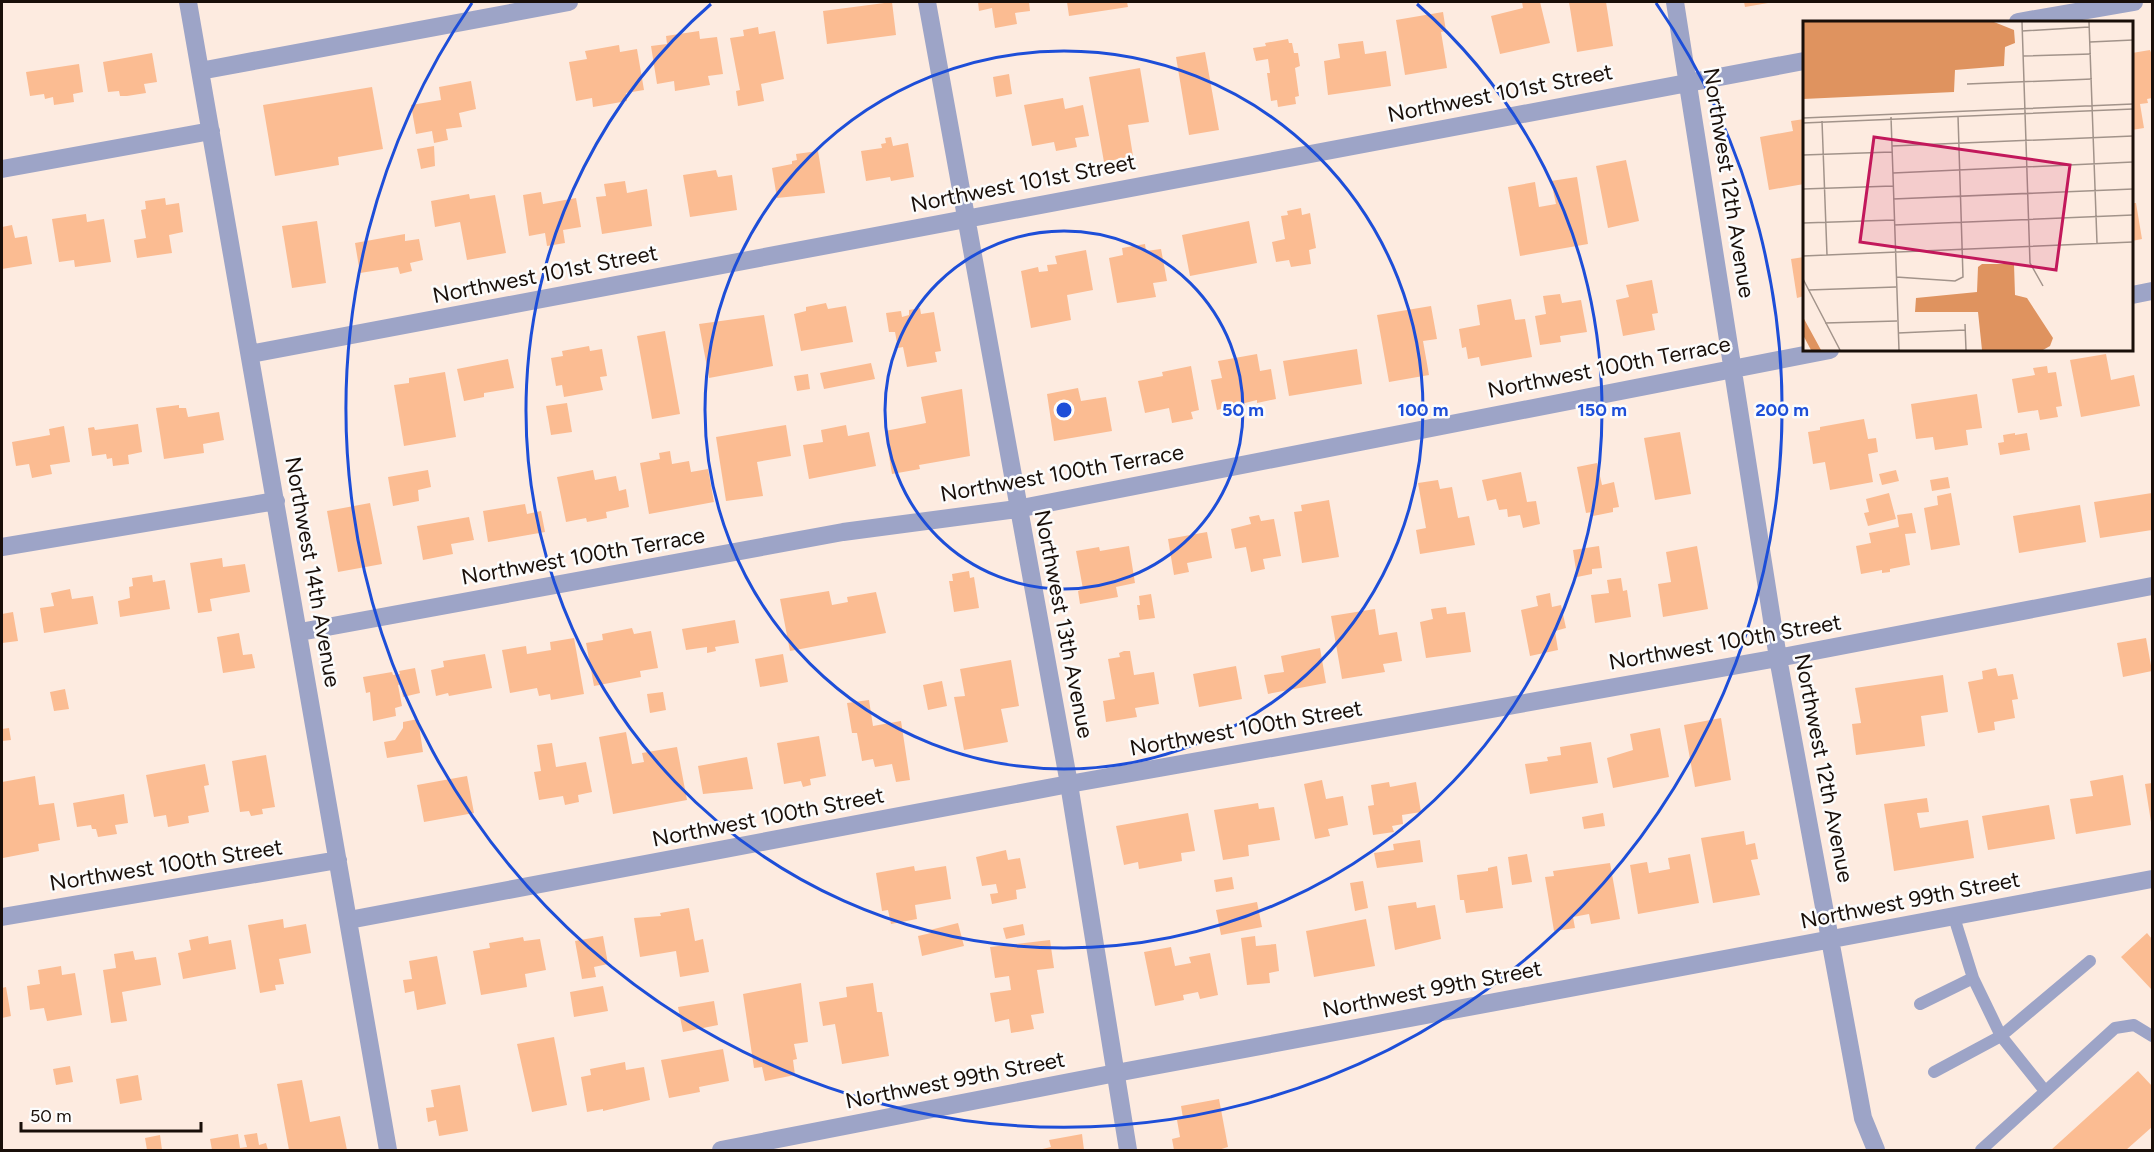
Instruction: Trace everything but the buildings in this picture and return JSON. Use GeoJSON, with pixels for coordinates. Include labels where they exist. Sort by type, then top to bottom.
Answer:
{"type":"FeatureCollection","features":[{"type":"Feature","properties":{"kind":"street","name":"Northwest 14th Avenue"},"geometry":{"type":"LineString","coordinates":[[188,2],[300,632],[388,1150]]}},
{"type":"Feature","properties":{"kind":"street"},"geometry":{"type":"LineString","coordinates":[[200,71],[569,2]]}},
{"type":"Feature","properties":{"kind":"street","name":"Northwest 13th Avenue"},"geometry":{"type":"LineString","coordinates":[[927,2],[1017,509],[1070,784],[1128,1150]]}},
{"type":"Feature","properties":{"kind":"street","name":"Northwest 12th Avenue"},"geometry":{"type":"LineString","coordinates":[[1675,2],[1778,657],[1863,1118],[1876,1150]]}},
{"type":"Feature","properties":{"kind":"street"},"geometry":{"type":"LineString","coordinates":[[2025,21],[2134,2]]}},
{"type":"Feature","properties":{"kind":"street","name":"Northwest 101st Street"},"geometry":{"type":"LineString","coordinates":[[250,354],[1803,61]]}},
{"type":"Feature","properties":{"kind":"street"},"geometry":{"type":"LineString","coordinates":[[2,169],[211,131]]}},
{"type":"Feature","properties":{"kind":"street"},"geometry":{"type":"LineString","coordinates":[[2133,295],[2152,291]]}},
{"type":"Feature","properties":{"kind":"street","name":"Northwest 100th Terrace"},"geometry":{"type":"LineString","coordinates":[[300,632],[843,532],[1017,509],[1824,351]]}},
{"type":"Feature","properties":{"kind":"street"},"geometry":{"type":"LineString","coordinates":[[2,547],[276,501]]}},
{"type":"Feature","properties":{"kind":"street","name":"Northwest 100th Street"},"geometry":{"type":"LineString","coordinates":[[349,920],[1070,784],[1778,657],[2152,586]]}},
{"type":"Feature","properties":{"kind":"street","name":"Northwest 100th Street"},"geometry":{"type":"LineString","coordinates":[[2,917],[339,860]]}},
{"type":"Feature","properties":{"kind":"street","name":"Northwest 99th Street"},"geometry":{"type":"LineString","coordinates":[[722,1150],[1116,1072],[1832,940],[1953,914],[2152,879]]}},
{"type":"Feature","properties":{"kind":"lane"},"geometry":{"type":"LineString","coordinates":[[1953,914],[1973,978],[2001,1036],[2044,1091]]}},
{"type":"Feature","properties":{"kind":"lane"},"geometry":{"type":"LineString","coordinates":[[1934,1072],[2001,1036],[2090,961]]}},
{"type":"Feature","properties":{"kind":"lane"},"geometry":{"type":"LineString","coordinates":[[1920,1004],[1973,978]]}},
{"type":"Feature","properties":{"kind":"lane"},"geometry":{"type":"LineString","coordinates":[[1981,1150],[2115,1028],[2134,1025],[2152,1036]]}}]}
